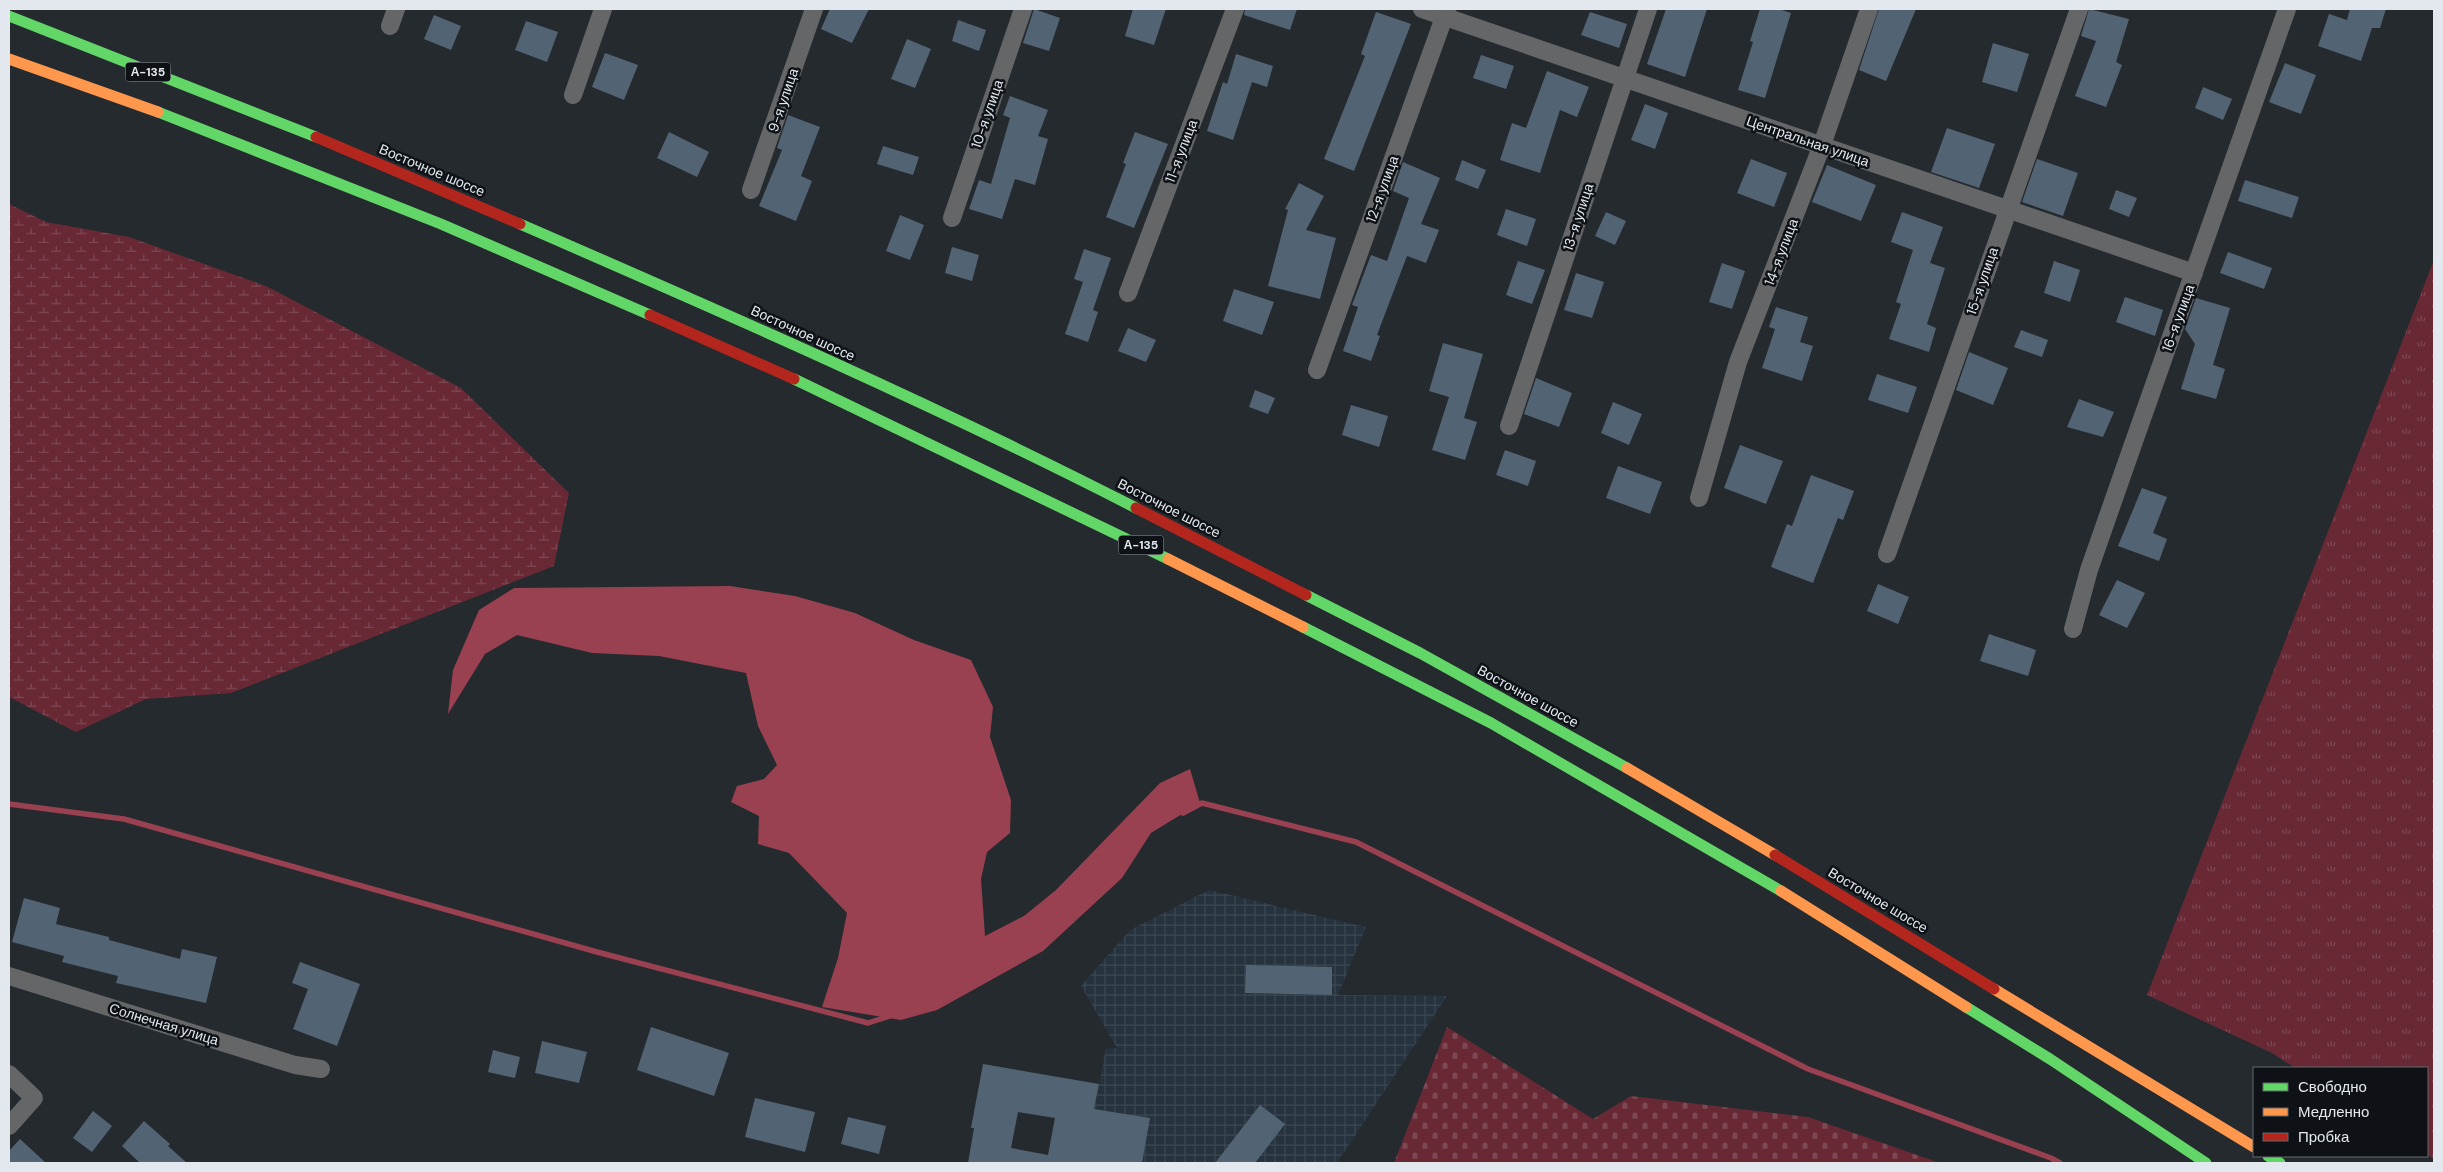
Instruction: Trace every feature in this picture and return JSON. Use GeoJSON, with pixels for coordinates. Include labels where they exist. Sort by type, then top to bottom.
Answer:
{"type":"FeatureCollection","features":[{"type":"Feature","properties":{"kind":"highway","name":"Восточное шоссе"},"geometry":{"type":"LineString","coordinates":[[9,16],[378,162],[703,304],[1044,461],[1420,653],[1698,808],[2253,1146]]}},
{"type":"Feature","properties":{"kind":"highway","name":"А-135"},"geometry":{"type":"LineString","coordinates":[[9,59],[136,103],[441,224],[754,360],[1109,529],[1491,723],[1771,885],[2050,1059],[2206,1163]]}},
{"type":"Feature","properties":{"kind":"street"},"geometry":{"type":"LineString","coordinates":[[390,26],[396,9]]}},
{"type":"Feature","properties":{"kind":"street"},"geometry":{"type":"LineString","coordinates":[[574,95],[603,9]]}},
{"type":"Feature","properties":{"kind":"street","name":"9-я улица"},"geometry":{"type":"LineString","coordinates":[[751,190],[814,9]]}},
{"type":"Feature","properties":{"kind":"street","name":"10-я улица"},"geometry":{"type":"LineString","coordinates":[[952,218],[1023,9]]}},
{"type":"Feature","properties":{"kind":"street","name":"11-я улица"},"geometry":{"type":"LineString","coordinates":[[1128,294],[1235,9]]}},
{"type":"Feature","properties":{"kind":"street","name":"Центральная улица"},"geometry":{"type":"LineString","coordinates":[[1422,9],[1446,13],[1624,80],[1822,145],[2194,273]]}},
{"type":"Feature","properties":{"kind":"street","name":"13-я улица"},"geometry":{"type":"LineString","coordinates":[[1509,426],[1648,9]]}},
{"type":"Feature","properties":{"kind":"street","name":"14-я улица"},"geometry":{"type":"LineString","coordinates":[[1698,498],[1738,362],[1822,145],[1869,9]]}},
{"type":"Feature","properties":{"kind":"street","name":"15-я улица"},"geometry":{"type":"LineString","coordinates":[[1887,554],[2079,9]]}},
{"type":"Feature","properties":{"kind":"street","name":"16-я улица"},"geometry":{"type":"LineString","coordinates":[[2073,629],[2089,570],[2287,9]]}},
{"type":"Feature","properties":{"kind":"street","name":"12-я улица"},"geometry":{"type":"LineString","coordinates":[[1317,370],[1446,13]]}},
{"type":"Feature","properties":{"kind":"street","name":"Солнечная улица"},"geometry":{"type":"LineString","coordinates":[[9,976],[295,1065],[321,1070]]}},
{"type":"Feature","properties":{"kind":"street"},"geometry":{"type":"LineString","coordinates":[[9,1074],[34,1098],[9,1126]]}},
{"type":"Feature","properties":{"kind":"shaded area"},"geometry":{"type":"Polygon","coordinates":[[[730,586],[795,596],[855,613],[914,640],[971,660],[993,707],[990,737],[1011,800],[1010,833],[987,852],[981,879],[985,936],[1024,916],[1056,890],[1160,783],[1190,769],[1200,803],[1151,833],[1122,878],[1043,951],[937,1010],[901,1020],[822,1007],[838,958],[847,913],[789,853],[758,844],[759,816],[731,802],[737,786],[764,779],[777,765],[758,726],[746,673],[659,656],[592,653],[517,635],[485,654],[448,714],[453,670],[479,610],[514,588],[730,586]]]}},
{"type":"Feature","properties":{"kind":"shaded area"},"geometry":{"type":"Polygon","coordinates":[[[1209,890],[1366,927],[1338,995],[1447,996],[1337,1163],[1084,1163],[1106,1048],[1117,1048],[1081,986],[1130,930],[1209,890]]]}},
{"type":"Feature","properties":{"kind":"green space"},"geometry":{"type":"Polygon","coordinates":[[[9,204],[46,222],[129,237],[266,286],[461,388],[569,493],[554,566],[231,693],[146,699],[76,732],[9,697],[9,204]]]}},
{"type":"Feature","properties":{"kind":"green space"},"geometry":{"type":"Polygon","coordinates":[[[2434,260],[2434,1159],[2428,1156],[2428,1067],[2293,1067],[2272,1053],[2147,995],[2434,260]]]}},
{"type":"Feature","properties":{"kind":"green space"},"geometry":{"type":"Polygon","coordinates":[[[1447,1027],[1593,1119],[1631,1096],[1808,1117],[1940,1163],[1394,1163],[1447,1027]]]}},
{"type":"Feature","properties":{"kind":"building"},"geometry":{"type":"Polygon","coordinates":[[[830,9],[869,9],[852,43],[821,29],[830,9]]]}},
{"type":"Feature","properties":{"kind":"building"},"geometry":{"type":"Polygon","coordinates":[[[1034,9],[1060,18],[1049,51],[1023,43],[1034,9]]]}},
{"type":"Feature","properties":{"kind":"building"},"geometry":{"type":"Polygon","coordinates":[[[1133,9],[1166,9],[1154,45],[1125,36],[1133,9]]]}},
{"type":"Feature","properties":{"kind":"building"},"geometry":{"type":"Polygon","coordinates":[[[1245,9],[1297,9],[1290,30],[1244,15],[1245,9]]]}},
{"type":"Feature","properties":{"kind":"building"},"geometry":{"type":"Polygon","coordinates":[[[1666,9],[1707,9],[1685,77],[1647,64],[1666,9]]]}},
{"type":"Feature","properties":{"kind":"building"},"geometry":{"type":"Polygon","coordinates":[[[1760,9],[1779,9],[1791,13],[1765,98],[1738,90],[1753,42],[1750,41],[1760,9]]]}},
{"type":"Feature","properties":{"kind":"building"},"geometry":{"type":"Polygon","coordinates":[[[1879,9],[1916,9],[1886,81],[1859,70],[1879,9]]]}},
{"type":"Feature","properties":{"kind":"building"},"geometry":{"type":"Polygon","coordinates":[[[2089,9],[2129,19],[2116,62],[2122,65],[2106,107],[2075,96],[2096,41],[2081,36],[2089,9]]]}},
{"type":"Feature","properties":{"kind":"building"},"geometry":{"type":"Polygon","coordinates":[[[2350,9],[2386,9],[2380,28],[2372,28],[2361,61],[2318,46],[2329,14],[2347,20],[2350,9]]]}},
{"type":"Feature","properties":{"kind":"building"},"geometry":{"type":"Polygon","coordinates":[[[1376,12],[1411,24],[1354,171],[1324,159],[1365,56],[1361,54],[1376,12]]]}},
{"type":"Feature","properties":{"kind":"building"},"geometry":{"type":"Polygon","coordinates":[[[1590,12],[1627,24],[1619,48],[1581,35],[1590,12]]]}},
{"type":"Feature","properties":{"kind":"building"},"geometry":{"type":"Polygon","coordinates":[[[434,15],[461,26],[451,50],[424,39],[434,15]]]}},
{"type":"Feature","properties":{"kind":"building"},"geometry":{"type":"Polygon","coordinates":[[[958,20],[986,30],[979,51],[952,41],[958,20]]]}},
{"type":"Feature","properties":{"kind":"building"},"geometry":{"type":"Polygon","coordinates":[[[526,21],[558,32],[547,62],[515,50],[526,21]]]}},
{"type":"Feature","properties":{"kind":"building"},"geometry":{"type":"Polygon","coordinates":[[[907,39],[931,49],[915,88],[891,79],[907,39]]]}},
{"type":"Feature","properties":{"kind":"building"},"geometry":{"type":"Polygon","coordinates":[[[1993,43],[2029,54],[2017,92],[1982,82],[1993,43]]]}},
{"type":"Feature","properties":{"kind":"building"},"geometry":{"type":"Polygon","coordinates":[[[605,53],[638,65],[624,100],[592,87],[605,53]]]}},
{"type":"Feature","properties":{"kind":"building"},"geometry":{"type":"Polygon","coordinates":[[[1236,54],[1273,66],[1267,87],[1252,82],[1233,140],[1207,131],[1223,82],[1227,84],[1236,54]]]}},
{"type":"Feature","properties":{"kind":"building"},"geometry":{"type":"Polygon","coordinates":[[[1481,55],[1514,66],[1506,89],[1473,78],[1481,55]]]}},
{"type":"Feature","properties":{"kind":"building"},"geometry":{"type":"Polygon","coordinates":[[[2285,63],[2316,75],[2301,114],[2269,102],[2285,63]]]}},
{"type":"Feature","properties":{"kind":"building"},"geometry":{"type":"Polygon","coordinates":[[[1547,71],[1589,87],[1577,117],[1560,110],[1540,173],[1500,160],[1512,123],[1526,128],[1547,71]]]}},
{"type":"Feature","properties":{"kind":"building"},"geometry":{"type":"Polygon","coordinates":[[[2203,87],[2232,99],[2223,120],[2195,108],[2203,87]]]}},
{"type":"Feature","properties":{"kind":"building"},"geometry":{"type":"Polygon","coordinates":[[[1010,96],[1048,110],[1038,136],[1048,139],[1035,185],[1015,179],[1002,219],[969,209],[979,180],[991,184],[1010,118],[1003,115],[1010,96]]]}},
{"type":"Feature","properties":{"kind":"building"},"geometry":{"type":"Polygon","coordinates":[[[1645,104],[1668,113],[1655,149],[1631,140],[1645,104]]]}},
{"type":"Feature","properties":{"kind":"building"},"geometry":{"type":"Polygon","coordinates":[[[788,115],[820,127],[801,176],[812,181],[796,221],[759,206],[782,150],[777,148],[788,115]]]}},
{"type":"Feature","properties":{"kind":"building"},"geometry":{"type":"Polygon","coordinates":[[[1947,128],[1995,144],[1979,188],[1931,172],[1947,128]]]}},
{"type":"Feature","properties":{"kind":"building"},"geometry":{"type":"Polygon","coordinates":[[[669,132],[709,152],[697,177],[657,158],[669,132]]]}},
{"type":"Feature","properties":{"kind":"building"},"geometry":{"type":"Polygon","coordinates":[[[1135,132],[1168,144],[1134,228],[1106,217],[1126,164],[1123,163],[1135,132]]]}},
{"type":"Feature","properties":{"kind":"building"},"geometry":{"type":"Polygon","coordinates":[[[883,146],[919,157],[913,175],[877,164],[883,146]]]}},
{"type":"Feature","properties":{"kind":"building"},"geometry":{"type":"Polygon","coordinates":[[[1751,159],[1787,173],[1774,207],[1737,193],[1751,159]]]}},
{"type":"Feature","properties":{"kind":"building"},"geometry":{"type":"Polygon","coordinates":[[[2037,159],[2078,173],[2063,216],[2022,202],[2037,159]]]}},
{"type":"Feature","properties":{"kind":"building"},"geometry":{"type":"Polygon","coordinates":[[[1462,160],[1486,170],[1478,189],[1455,180],[1462,160]]]}},
{"type":"Feature","properties":{"kind":"building"},"geometry":{"type":"Polygon","coordinates":[[[1403,162],[1440,178],[1421,224],[1439,230],[1426,263],[1407,256],[1377,335],[1380,336],[1371,361],[1343,351],[1358,307],[1352,305],[1371,255],[1387,261],[1409,198],[1393,191],[1403,162]]]}},
{"type":"Feature","properties":{"kind":"building"},"geometry":{"type":"Polygon","coordinates":[[[1827,165],[1876,185],[1861,221],[1812,202],[1827,165]]]}},
{"type":"Feature","properties":{"kind":"building"},"geometry":{"type":"Polygon","coordinates":[[[2245,180],[2299,197],[2292,218],[2238,201],[2245,180]]]}},
{"type":"Feature","properties":{"kind":"building"},"geometry":{"type":"Polygon","coordinates":[[[1299,183],[1324,196],[1306,230],[1336,238],[1320,299],[1268,286],[1288,210],[1285,209],[1299,183]]]}},
{"type":"Feature","properties":{"kind":"building"},"geometry":{"type":"Polygon","coordinates":[[[2116,190],[2137,198],[2129,217],[2109,209],[2116,190]]]}},
{"type":"Feature","properties":{"kind":"building"},"geometry":{"type":"Polygon","coordinates":[[[1506,209],[1536,219],[1527,246],[1497,235],[1506,209]]]}},
{"type":"Feature","properties":{"kind":"building"},"geometry":{"type":"Polygon","coordinates":[[[1606,212],[1626,221],[1615,245],[1595,236],[1606,212]]]}},
{"type":"Feature","properties":{"kind":"building"},"geometry":{"type":"Polygon","coordinates":[[[1902,212],[1943,227],[1930,263],[1945,268],[1927,324],[1936,328],[1929,352],[1889,339],[1901,304],[1896,302],[1913,250],[1891,242],[1902,212]]]}},
{"type":"Feature","properties":{"kind":"building"},"geometry":{"type":"Polygon","coordinates":[[[900,215],[924,225],[910,260],[886,251],[900,215]]]}},
{"type":"Feature","properties":{"kind":"building"},"geometry":{"type":"Polygon","coordinates":[[[952,247],[979,255],[972,281],[945,273],[952,247]]]}},
{"type":"Feature","properties":{"kind":"building"},"geometry":{"type":"Polygon","coordinates":[[[1084,249],[1111,258],[1093,310],[1098,312],[1088,342],[1065,334],[1083,282],[1074,279],[1084,249]]]}},
{"type":"Feature","properties":{"kind":"building"},"geometry":{"type":"Polygon","coordinates":[[[2228,252],[2272,268],[2264,289],[2220,273],[2228,252]]]}},
{"type":"Feature","properties":{"kind":"building"},"geometry":{"type":"Polygon","coordinates":[[[1518,261],[1545,270],[1532,304],[1506,295],[1518,261]]]}},
{"type":"Feature","properties":{"kind":"building"},"geometry":{"type":"Polygon","coordinates":[[[2054,261],[2080,270],[2070,302],[2044,293],[2054,261]]]}},
{"type":"Feature","properties":{"kind":"building"},"geometry":{"type":"Polygon","coordinates":[[[1722,263],[1745,271],[1732,309],[1709,302],[1722,263]]]}},
{"type":"Feature","properties":{"kind":"building"},"geometry":{"type":"Polygon","coordinates":[[[1576,273],[1604,282],[1592,318],[1564,310],[1576,273]]]}},
{"type":"Feature","properties":{"kind":"building"},"geometry":{"type":"Polygon","coordinates":[[[1234,289],[1274,302],[1262,335],[1223,321],[1234,289]]]}},
{"type":"Feature","properties":{"kind":"building"},"geometry":{"type":"Polygon","coordinates":[[[2125,297],[2163,310],[2155,336],[2116,322],[2125,297]]]}},
{"type":"Feature","properties":{"kind":"building"},"geometry":{"type":"Polygon","coordinates":[[[2196,298],[2230,308],[2213,365],[2225,369],[2216,399],[2181,389],[2195,344],[2185,329],[2196,298]]]}},
{"type":"Feature","properties":{"kind":"building"},"geometry":{"type":"Polygon","coordinates":[[[1776,307],[1808,317],[1800,342],[1813,346],[1802,381],[1762,368],[1775,329],[1769,327],[1776,307]]]}},
{"type":"Feature","properties":{"kind":"building"},"geometry":{"type":"Polygon","coordinates":[[[1128,328],[1156,340],[1146,362],[1118,351],[1128,328]]]}},
{"type":"Feature","properties":{"kind":"building"},"geometry":{"type":"Polygon","coordinates":[[[2021,330],[2048,340],[2042,357],[2014,347],[2021,330]]]}},
{"type":"Feature","properties":{"kind":"building"},"geometry":{"type":"Polygon","coordinates":[[[1443,343],[1483,354],[1464,418],[1477,422],[1465,460],[1432,450],[1449,397],[1429,391],[1443,343]]]}},
{"type":"Feature","properties":{"kind":"building"},"geometry":{"type":"Polygon","coordinates":[[[1969,352],[2008,368],[1993,405],[1956,390],[1969,352]]]}},
{"type":"Feature","properties":{"kind":"building"},"geometry":{"type":"Polygon","coordinates":[[[1877,374],[1917,387],[1908,413],[1868,400],[1877,374]]]}},
{"type":"Feature","properties":{"kind":"building"},"geometry":{"type":"Polygon","coordinates":[[[1536,378],[1572,393],[1559,427],[1524,414],[1536,378]]]}},
{"type":"Feature","properties":{"kind":"building"},"geometry":{"type":"Polygon","coordinates":[[[1255,390],[1275,398],[1268,414],[1249,407],[1255,390]]]}},
{"type":"Feature","properties":{"kind":"building"},"geometry":{"type":"Polygon","coordinates":[[[2079,399],[2114,412],[2103,437],[2067,427],[2079,399]]]}},
{"type":"Feature","properties":{"kind":"building"},"geometry":{"type":"Polygon","coordinates":[[[1613,402],[1642,414],[1629,445],[1601,433],[1613,402]]]}},
{"type":"Feature","properties":{"kind":"building"},"geometry":{"type":"Polygon","coordinates":[[[1351,405],[1388,416],[1379,447],[1342,435],[1351,405]]]}},
{"type":"Feature","properties":{"kind":"building"},"geometry":{"type":"Polygon","coordinates":[[[1740,445],[1783,461],[1766,504],[1724,488],[1740,445]]]}},
{"type":"Feature","properties":{"kind":"building"},"geometry":{"type":"Polygon","coordinates":[[[1505,450],[1536,461],[1528,486],[1496,475],[1505,450]]]}},
{"type":"Feature","properties":{"kind":"building"},"geometry":{"type":"Polygon","coordinates":[[[1618,466],[1662,482],[1650,514],[1606,498],[1618,466]]]}},
{"type":"Feature","properties":{"kind":"building"},"geometry":{"type":"Polygon","coordinates":[[[1811,475],[1854,491],[1843,520],[1838,518],[1813,583],[1771,567],[1787,524],[1792,526],[1811,475]]]}},
{"type":"Feature","properties":{"kind":"building"},"geometry":{"type":"Polygon","coordinates":[[[2142,488],[2167,497],[2153,533],[2167,539],[2159,561],[2118,546],[2142,488]]]}},
{"type":"Feature","properties":{"kind":"building"},"geometry":{"type":"Polygon","coordinates":[[[2117,580],[2145,593],[2127,628],[2099,615],[2117,580]]]}},
{"type":"Feature","properties":{"kind":"building"},"geometry":{"type":"Polygon","coordinates":[[[1878,584],[1909,597],[1898,624],[1867,611],[1878,584]]]}},
{"type":"Feature","properties":{"kind":"building"},"geometry":{"type":"Polygon","coordinates":[[[1989,634],[2036,650],[2028,676],[1980,661],[1989,634]]]}},
{"type":"Feature","properties":{"kind":"building"},"geometry":{"type":"Polygon","coordinates":[[[24,898],[60,908],[56,924],[109,937],[109,940],[180,959],[182,949],[217,957],[206,1003],[116,983],[118,976],[62,962],[64,956],[12,942],[24,898]]]}},
{"type":"Feature","properties":{"kind":"building"},"geometry":{"type":"Polygon","coordinates":[[[300,962],[360,984],[337,1046],[293,1029],[308,989],[292,983],[300,962]]]}},
{"type":"Feature","properties":{"kind":"building"},"geometry":{"type":"Polygon","coordinates":[[[1246,965],[1332,967],[1332,995],[1245,993],[1246,965]]]}},
{"type":"Feature","properties":{"kind":"building"},"geometry":{"type":"Polygon","coordinates":[[[651,1027],[729,1053],[714,1096],[637,1070],[651,1027]]]}},
{"type":"Feature","properties":{"kind":"building"},"geometry":{"type":"Polygon","coordinates":[[[542,1041],[587,1052],[579,1083],[535,1073],[542,1041]]]}},
{"type":"Feature","properties":{"kind":"building"},"geometry":{"type":"Polygon","coordinates":[[[493,1050],[520,1057],[515,1078],[488,1072],[493,1050]]]}},
{"type":"Feature","properties":{"kind":"building"},"geometry":{"type":"Polygon","coordinates":[[[983,1064],[1099,1084],[1094,1109],[1150,1118],[1142,1163],[968,1163],[974,1128],[971,1128],[983,1064]],[[1018,1112],[1011,1148],[1048,1155],[1055,1118],[1018,1112]]]}},
{"type":"Feature","properties":{"kind":"building"},"geometry":{"type":"Polygon","coordinates":[[[755,1098],[815,1112],[805,1152],[745,1137],[755,1098]]]}},
{"type":"Feature","properties":{"kind":"building"},"geometry":{"type":"Polygon","coordinates":[[[1260,1105],[1285,1124],[1255,1163],[1215,1163],[1260,1105]]]}},
{"type":"Feature","properties":{"kind":"building"},"geometry":{"type":"Polygon","coordinates":[[[93,1111],[112,1126],[92,1152],[73,1138],[93,1111]]]}},
{"type":"Feature","properties":{"kind":"building"},"geometry":{"type":"Polygon","coordinates":[[[848,1117],[886,1126],[879,1154],[841,1144],[848,1117]]]}},
{"type":"Feature","properties":{"kind":"building"},"geometry":{"type":"Polygon","coordinates":[[[144,1121],[170,1144],[168,1146],[187,1163],[140,1163],[122,1146],[144,1121]]]}},
{"type":"Feature","properties":{"kind":"building"},"geometry":{"type":"Polygon","coordinates":[[[20,1139],[46,1163],[9,1163],[9,1151],[20,1139]]]}},
{"type":"Feature","properties":{"kind":"waterway"},"geometry":{"type":"LineString","coordinates":[[1183,813],[1202,803],[1356,842],[1808,1069],[2051,1158],[2060,1163]]}},
{"type":"Feature","properties":{"kind":"waterway"},"geometry":{"type":"LineString","coordinates":[[9,804],[124,819],[597,952],[868,1023],[890,1016]]}},
{"type":"Feature","properties":{"kind":"traffic: fast"},"geometry":{"type":"LineString","coordinates":[[9,16],[316,137]]}},
{"type":"Feature","properties":{"kind":"traffic: fast"},"geometry":{"type":"LineString","coordinates":[[158,112],[441,224],[650,315]]}},
{"type":"Feature","properties":{"kind":"traffic: fast"},"geometry":{"type":"LineString","coordinates":[[520,224],[753,326],[984,433],[1136,508]]}},
{"type":"Feature","properties":{"kind":"traffic: fast"},"geometry":{"type":"LineString","coordinates":[[794,379],[1168,559]]}},
{"type":"Feature","properties":{"kind":"traffic: fast"},"geometry":{"type":"LineString","coordinates":[[1306,595],[1420,653],[1627,768]]}},
{"type":"Feature","properties":{"kind":"traffic: fast"},"geometry":{"type":"LineString","coordinates":[[1303,627],[1491,723],[1781,891]]}},
{"type":"Feature","properties":{"kind":"traffic: fast"},"geometry":{"type":"LineString","coordinates":[[1966,1007],[2050,1059],[2206,1163]]}},
{"type":"Feature","properties":{"kind":"traffic: fast"},"geometry":{"type":"LineString","coordinates":[[2270,1157],[2280,1163]]}},
{"type":"Feature","properties":{"kind":"traffic: slow"},"geometry":{"type":"LineString","coordinates":[[9,59],[158,112]]}},
{"type":"Feature","properties":{"kind":"traffic: slow"},"geometry":{"type":"LineString","coordinates":[[1168,559],[1303,627]]}},
{"type":"Feature","properties":{"kind":"traffic: slow"},"geometry":{"type":"LineString","coordinates":[[1627,768],[1775,855]]}},
{"type":"Feature","properties":{"kind":"traffic: slow"},"geometry":{"type":"LineString","coordinates":[[1781,891],[1966,1007]]}},
{"type":"Feature","properties":{"kind":"traffic: slow"},"geometry":{"type":"LineString","coordinates":[[1994,989],[2253,1146]]}},
{"type":"Feature","properties":{"kind":"traffic: jam"},"geometry":{"type":"LineString","coordinates":[[316,137],[520,224]]}},
{"type":"Feature","properties":{"kind":"traffic: jam"},"geometry":{"type":"LineString","coordinates":[[650,315],[794,379]]}},
{"type":"Feature","properties":{"kind":"traffic: jam"},"geometry":{"type":"LineString","coordinates":[[1136,508],[1306,595]]}},
{"type":"Feature","properties":{"kind":"traffic: jam"},"geometry":{"type":"LineString","coordinates":[[1775,855],[1994,989]]}}]}
